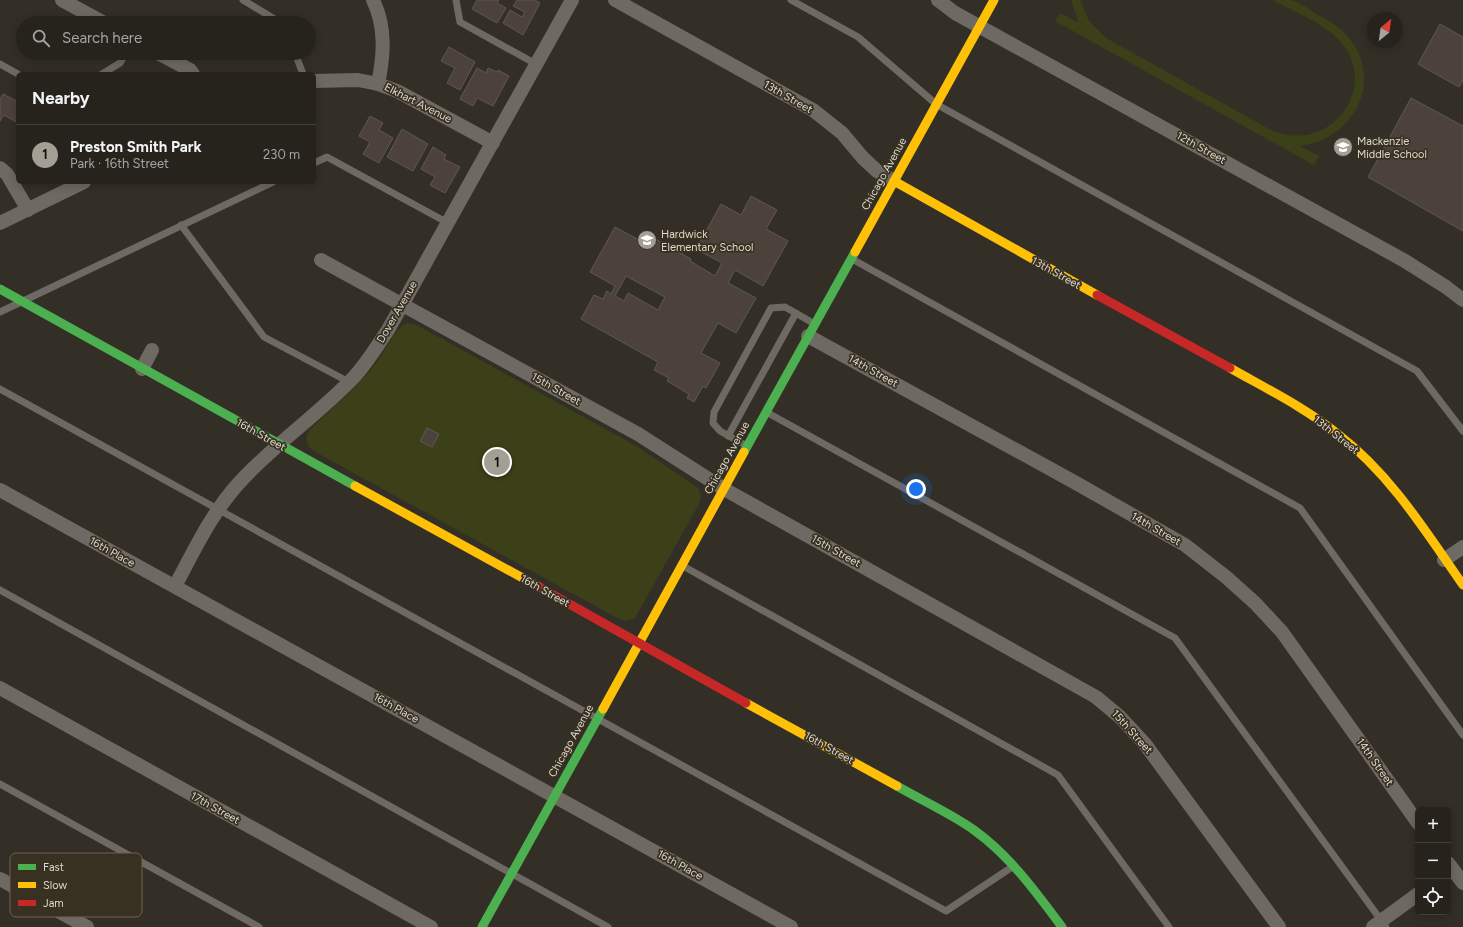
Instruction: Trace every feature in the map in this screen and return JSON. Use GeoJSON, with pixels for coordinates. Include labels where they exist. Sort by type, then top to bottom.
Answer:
{"type":"FeatureCollection","features":[{"type":"Feature","properties":{"kind":"street"},"geometry":{"type":"LineString","coordinates":[[62,0],[91,16]]}},
{"type":"Feature","properties":{"kind":"street"},"geometry":{"type":"LineString","coordinates":[[373,0],[379,13],[383,35],[383,60],[378,84]]}},
{"type":"Feature","properties":{"kind":"street","name":"Dover Avenue"},"geometry":{"type":"LineString","coordinates":[[174,586],[219,509],[239,483],[349,382],[372,354],[448,223],[572,0]]}},
{"type":"Feature","properties":{"kind":"street","name":"13th Street"},"geometry":{"type":"LineString","coordinates":[[615,0],[812,110],[842,133],[863,158],[877,171],[1308,413],[1340,436],[1367,460],[1394,491],[1463,585]]}},
{"type":"Feature","properties":{"kind":"street","name":"12th Street"},"geometry":{"type":"LineString","coordinates":[[938,0],[955,13],[1405,261],[1446,287],[1463,300]]}},
{"type":"Feature","properties":{"kind":"street","name":"Chicago Avenue"},"geometry":{"type":"LineString","coordinates":[[482,927],[994,0]]}},
{"type":"Feature","properties":{"kind":"street"},"geometry":{"type":"LineString","coordinates":[[171,60],[192,72]]}},
{"type":"Feature","properties":{"kind":"street","name":"Elkhart Avenue"},"geometry":{"type":"LineString","coordinates":[[316,81],[358,80],[378,84],[397,91],[493,143]]}},
{"type":"Feature","properties":{"kind":"street"},"geometry":{"type":"LineString","coordinates":[[0,168],[7,174],[28,210]]}},
{"type":"Feature","properties":{"kind":"street"},"geometry":{"type":"LineString","coordinates":[[0,223],[80,184]]}},
{"type":"Feature","properties":{"kind":"street","name":"15th Street"},"geometry":{"type":"LineString","coordinates":[[321,260],[638,434],[724,489],[1096,697],[1120,717],[1144,744],[1279,927]]}},
{"type":"Feature","properties":{"kind":"street","name":"16th Street"},"geometry":{"type":"LineString","coordinates":[[0,290],[19,302],[639,642],[973,829],[999,849],[1026,878],[1062,927]]}},
{"type":"Feature","properties":{"kind":"street","name":"14th Street"},"geometry":{"type":"LineString","coordinates":[[811,330],[1165,533],[1185,545],[1226,577],[1255,603],[1282,632],[1415,819]]}},
{"type":"Feature","properties":{"kind":"street"},"geometry":{"type":"LineString","coordinates":[[142,369],[152,350]]}},
{"type":"Feature","properties":{"kind":"street","name":"16th Place"},"geometry":{"type":"LineString","coordinates":[[0,490],[555,795],[791,927]]}},
{"type":"Feature","properties":{"kind":"street"},"geometry":{"type":"LineString","coordinates":[[1444,560],[1463,547]]}},
{"type":"Feature","properties":{"kind":"street","name":"17th Street"},"geometry":{"type":"LineString","coordinates":[[0,688],[431,927]]}},
{"type":"Feature","properties":{"kind":"street"},"geometry":{"type":"LineString","coordinates":[[1453,866],[1463,883]]}},
{"type":"Feature","properties":{"kind":"street"},"geometry":{"type":"LineString","coordinates":[[0,879],[10,885]]}},
{"type":"Feature","properties":{"kind":"street"},"geometry":{"type":"LineString","coordinates":[[1380,925],[1415,896]]}},
{"type":"Feature","properties":{"kind":"street"},"geometry":{"type":"LineString","coordinates":[[69,917],[87,927]]}},
{"type":"Feature","properties":{"kind":"lane"},"geometry":{"type":"LineString","coordinates":[[243,0],[269,16]]}},
{"type":"Feature","properties":{"kind":"lane"},"geometry":{"type":"LineString","coordinates":[[456,0],[460,22],[536,64]]}},
{"type":"Feature","properties":{"kind":"lane"},"geometry":{"type":"LineString","coordinates":[[791,0],[858,37],[936,104],[1417,371],[1463,431]]}},
{"type":"Feature","properties":{"kind":"lane"},"geometry":{"type":"LineString","coordinates":[[105,72],[120,63],[122,60]]}},
{"type":"Feature","properties":{"kind":"lane"},"geometry":{"type":"LineString","coordinates":[[298,60],[302,72]]}},
{"type":"Feature","properties":{"kind":"lane"},"geometry":{"type":"LineString","coordinates":[[0,64],[16,73]]}},
{"type":"Feature","properties":{"kind":"lane"},"geometry":{"type":"LineString","coordinates":[[316,162],[327,157],[448,223]]}},
{"type":"Feature","properties":{"kind":"lane"},"geometry":{"type":"LineString","coordinates":[[0,312],[269,184]]}},
{"type":"Feature","properties":{"kind":"lane"},"geometry":{"type":"LineString","coordinates":[[181,225],[264,337],[349,382]]}},
{"type":"Feature","properties":{"kind":"lane"},"geometry":{"type":"LineString","coordinates":[[851,258],[1300,508],[1463,735]]}},
{"type":"Feature","properties":{"kind":"lane"},"geometry":{"type":"LineString","coordinates":[[747,446],[720,431],[712,423],[714,412],[771,308],[785,307],[796,313],[811,330]]}},
{"type":"Feature","properties":{"kind":"lane"},"geometry":{"type":"LineString","coordinates":[[728,436],[796,313]]}},
{"type":"Feature","properties":{"kind":"lane"},"geometry":{"type":"LineString","coordinates":[[0,389],[219,509],[596,720],[946,911],[1014,866]]}},
{"type":"Feature","properties":{"kind":"lane"},"geometry":{"type":"LineString","coordinates":[[766,412],[1175,638],[1380,925]]}},
{"type":"Feature","properties":{"kind":"lane"},"geometry":{"type":"LineString","coordinates":[[681,565],[1058,775],[1170,927]]}},
{"type":"Feature","properties":{"kind":"lane"},"geometry":{"type":"LineString","coordinates":[[0,590],[608,927]]}},
{"type":"Feature","properties":{"kind":"lane"},"geometry":{"type":"LineString","coordinates":[[0,784],[125,853]]}},
{"type":"Feature","properties":{"kind":"lane"},"geometry":{"type":"LineString","coordinates":[[142,862],[259,927]]}},
{"type":"Feature","properties":{"kind":"green space"},"geometry":{"type":"Polygon","coordinates":[[[1071,0],[1080,0],[1089,21],[1106,38],[1271,130],[1291,136],[1310,134],[1327,127],[1340,116],[1350,101],[1355,83],[1353,65],[1344,46],[1337,38],[1321,25],[1273,0],[1294,1],[1339,27],[1349,38],[1359,55],[1364,73],[1363,90],[1358,106],[1348,121],[1335,133],[1319,141],[1300,146],[1319,156],[1314,165],[1055,21],[1060,13],[1079,23],[1071,0]]]}},
{"type":"Feature","properties":{"kind":"green space"},"geometry":{"type":"Polygon","coordinates":[[[407,323],[415,324],[638,447],[698,488],[701,495],[699,504],[635,618],[626,621],[619,619],[312,450],[308,445],[306,440],[310,429],[364,378],[379,359],[399,328],[407,323]]]}},
{"type":"Feature","properties":{"kind":"building"},"geometry":{"type":"Polygon","coordinates":[[[477,0],[499,0],[497,3],[506,8],[497,23],[472,9],[477,0]]]}},
{"type":"Feature","properties":{"kind":"building"},"geometry":{"type":"Polygon","coordinates":[[[517,0],[535,0],[540,3],[523,35],[503,23],[510,10],[522,17],[525,12],[513,6],[517,0]]]}},
{"type":"Feature","properties":{"kind":"building"},"geometry":{"type":"Polygon","coordinates":[[[1440,24],[1463,37],[1463,80],[1459,87],[1418,64],[1440,24]]]}},
{"type":"Feature","properties":{"kind":"building"},"geometry":{"type":"Polygon","coordinates":[[[449,47],[475,62],[460,90],[447,83],[455,68],[441,61],[449,47]]]}},
{"type":"Feature","properties":{"kind":"building"},"geometry":{"type":"Polygon","coordinates":[[[477,68],[486,73],[488,68],[497,72],[498,70],[509,76],[493,106],[477,98],[473,106],[460,99],[477,68]]]}},
{"type":"Feature","properties":{"kind":"building"},"geometry":{"type":"Polygon","coordinates":[[[3,94],[16,101],[16,122],[4,115],[0,121],[0,99],[3,94]]]}},
{"type":"Feature","properties":{"kind":"building"},"geometry":{"type":"Polygon","coordinates":[[[1411,98],[1463,126],[1463,231],[1368,177],[1411,98]]]}},
{"type":"Feature","properties":{"kind":"building"},"geometry":{"type":"Polygon","coordinates":[[[370,116],[383,123],[379,130],[393,138],[379,163],[363,154],[370,142],[359,136],[370,116]]]}},
{"type":"Feature","properties":{"kind":"building"},"geometry":{"type":"Polygon","coordinates":[[[402,129],[428,144],[413,171],[387,157],[402,129]]]}},
{"type":"Feature","properties":{"kind":"building"},"geometry":{"type":"Polygon","coordinates":[[[433,147],[446,155],[444,159],[460,167],[445,193],[430,185],[435,177],[421,169],[433,147]]]}},
{"type":"Feature","properties":{"kind":"building"},"geometry":{"type":"Polygon","coordinates":[[[751,196],[777,210],[766,229],[788,241],[763,286],[735,270],[728,283],[756,298],[736,333],[718,323],[701,353],[720,363],[706,388],[703,386],[694,402],[687,398],[689,394],[667,381],[669,378],[654,370],[658,362],[581,319],[594,295],[603,299],[607,291],[611,294],[615,286],[590,272],[615,227],[641,241],[645,233],[691,259],[690,261],[715,276],[722,263],[696,249],[721,204],[741,215],[751,196]],[[626,276],[615,296],[624,301],[628,293],[658,310],[665,297],[626,276]]]}},
{"type":"Feature","properties":{"kind":"building"},"geometry":{"type":"Polygon","coordinates":[[[427,428],[439,434],[432,447],[420,441],[427,428]]]}},
{"type":"Feature","properties":{"kind":"traffic: fast"},"geometry":{"type":"LineString","coordinates":[[744,452],[855,252]]}},
{"type":"Feature","properties":{"kind":"traffic: fast"},"geometry":{"type":"LineString","coordinates":[[0,289],[355,486]]}},
{"type":"Feature","properties":{"kind":"traffic: fast"},"geometry":{"type":"LineString","coordinates":[[482,927],[603,709]]}},
{"type":"Feature","properties":{"kind":"traffic: fast"},"geometry":{"type":"LineString","coordinates":[[897,786],[956,818],[987,840],[1022,875],[1062,927]]}},
{"type":"Feature","properties":{"kind":"traffic: slow"},"geometry":{"type":"LineString","coordinates":[[855,252],[994,0]]}},
{"type":"Feature","properties":{"kind":"traffic: slow"},"geometry":{"type":"LineString","coordinates":[[894,181],[1097,295]]}},
{"type":"Feature","properties":{"kind":"traffic: slow"},"geometry":{"type":"LineString","coordinates":[[1230,368],[1313,416],[1358,451],[1407,505],[1463,585]]}},
{"type":"Feature","properties":{"kind":"traffic: slow"},"geometry":{"type":"LineString","coordinates":[[603,709],[744,452]]}},
{"type":"Feature","properties":{"kind":"traffic: slow"},"geometry":{"type":"LineString","coordinates":[[355,486],[539,587]]}},
{"type":"Feature","properties":{"kind":"traffic: slow"},"geometry":{"type":"LineString","coordinates":[[746,703],[897,786]]}},
{"type":"Feature","properties":{"kind":"traffic: jam"},"geometry":{"type":"LineString","coordinates":[[1097,295],[1230,368]]}},
{"type":"Feature","properties":{"kind":"traffic: jam"},"geometry":{"type":"LineString","coordinates":[[539,587],[746,703]]}},
{"type":"Feature","properties":{"kind":"place","name":"Mackenzie Middle School"},"geometry":{"type":"Point","coordinates":[1343,147]}},
{"type":"Feature","properties":{"kind":"place","name":"Hardwick Elementary School"},"geometry":{"type":"Point","coordinates":[647,240]}},
{"type":"Feature","properties":{"kind":"place","name":"Preston Smith Park"},"geometry":{"type":"Point","coordinates":[497,462]}}]}
